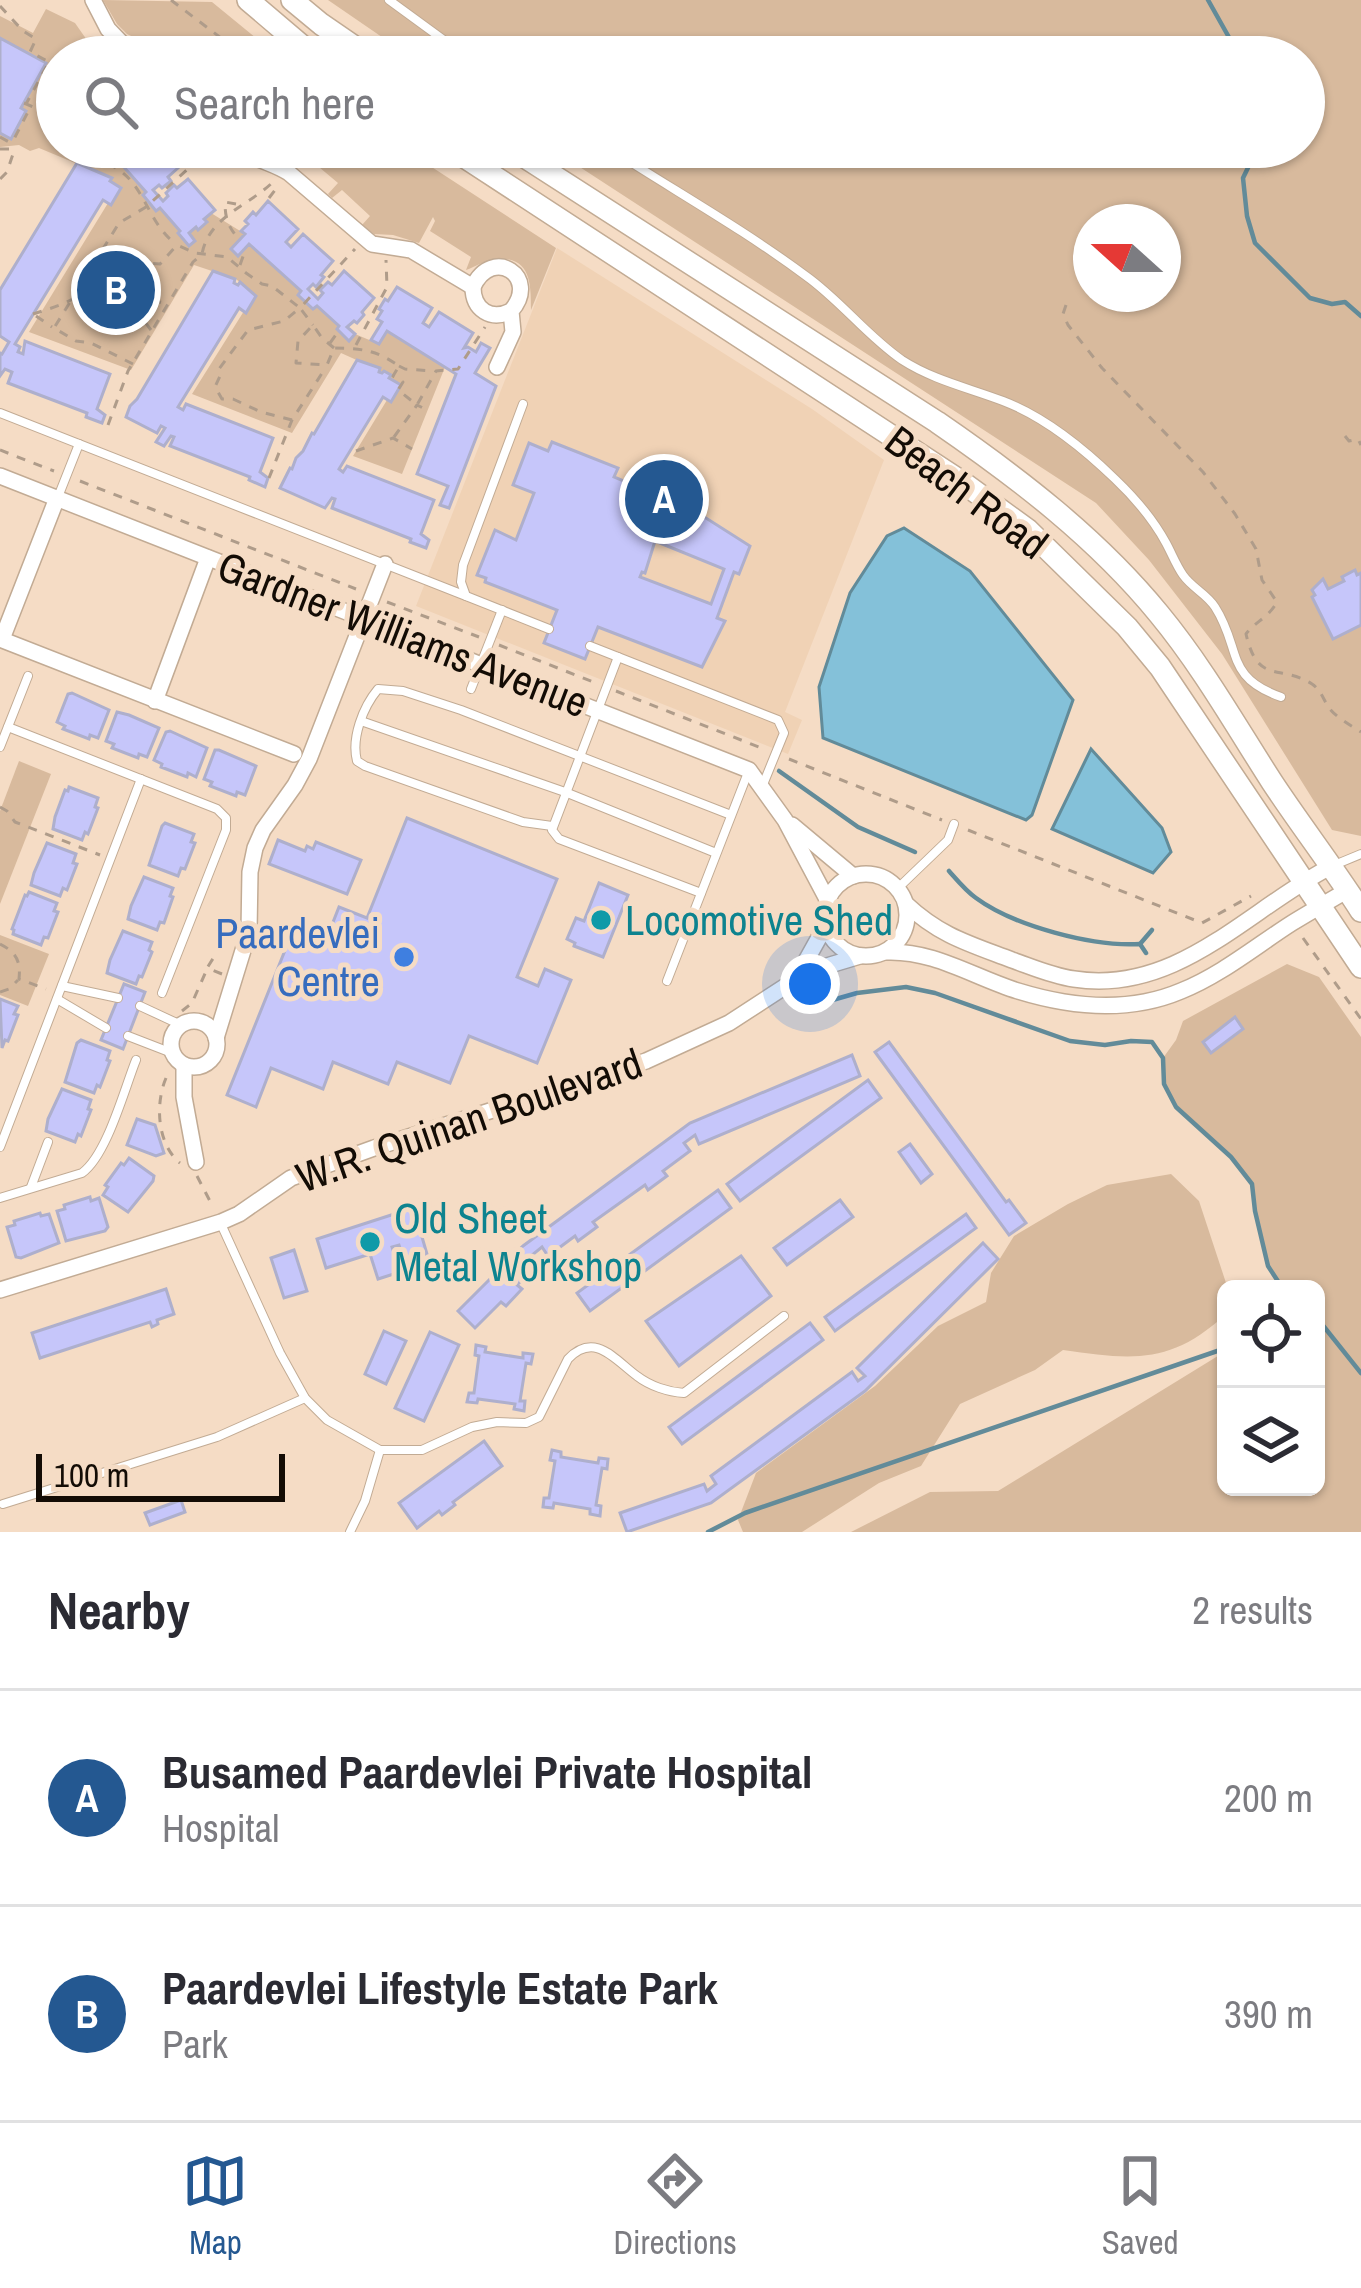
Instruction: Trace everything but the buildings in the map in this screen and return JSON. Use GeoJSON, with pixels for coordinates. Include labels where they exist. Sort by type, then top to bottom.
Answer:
{"type":"FeatureCollection","features":[{"type":"Feature","properties":{"kind":"main road"},"geometry":{"type":"LineString","coordinates":[[248,0],[290,36]]}},
{"type":"Feature","properties":{"kind":"main road"},"geometry":{"type":"LineString","coordinates":[[292,0],[338,36]]}},
{"type":"Feature","properties":{"kind":"main road","name":"Beach Road"},"geometry":{"type":"LineString","coordinates":[[482,168],[830,393],[1028,530],[1127,627],[1160,667],[1361,967]]}},
{"type":"Feature","properties":{"kind":"main road","name":"Beach Road"},"geometry":{"type":"LineString","coordinates":[[542,168],[937,422],[988,457],[1088,540],[1159,614],[1330,867],[1354,885],[1361,911]]}},
{"type":"Feature","properties":{"kind":"street"},"geometry":{"type":"LineString","coordinates":[[93,0],[116,36]]}},
{"type":"Feature","properties":{"kind":"street"},"geometry":{"type":"LineString","coordinates":[[281,168],[364,239],[386,248],[411,250],[473,287]]}},
{"type":"Feature","properties":{"kind":"street"},"geometry":{"type":"LineString","coordinates":[[503,267],[511,270],[522,291],[512,311],[491,315],[478,307],[473,287],[488,268],[503,267]]}},
{"type":"Feature","properties":{"kind":"street"},"geometry":{"type":"LineString","coordinates":[[497,367],[513,332],[512,311]]}},
{"type":"Feature","properties":{"kind":"street","name":"Gardner Williams Avenue"},"geometry":{"type":"LineString","coordinates":[[0,476],[748,770]]}},
{"type":"Feature","properties":{"kind":"street"},"geometry":{"type":"LineString","coordinates":[[57,498],[1,639],[294,754]]}},
{"type":"Feature","properties":{"kind":"street"},"geometry":{"type":"LineString","coordinates":[[155,701],[208,558]]}},
{"type":"Feature","properties":{"kind":"street"},"geometry":{"type":"LineString","coordinates":[[188,1117],[206,1064],[215,1052],[230,987],[248,939],[250,872],[258,840],[309,759],[385,564]]}},
{"type":"Feature","properties":{"kind":"street"},"geometry":{"type":"LineString","coordinates":[[748,770],[785,820],[828,901]]}},
{"type":"Feature","properties":{"kind":"street"},"geometry":{"type":"LineString","coordinates":[[785,820],[853,876]]}},
{"type":"Feature","properties":{"kind":"street"},"geometry":{"type":"LineString","coordinates":[[828,901],[853,876],[880,876],[929,925],[1038,969],[1071,979],[1101,981],[1179,964],[1330,867]]}},
{"type":"Feature","properties":{"kind":"street","name":"W.R. Quinan Boulevard"},"geometry":{"type":"LineString","coordinates":[[0,1290],[221,1222],[291,1178],[615,1072],[746,1013],[795,980],[860,956],[910,951],[1016,991],[1061,1002],[1098,1006],[1144,1002],[1181,992],[1226,968],[1354,885]]}},
{"type":"Feature","properties":{"kind":"street","name":"W.R. Quinan Boulevard"},"geometry":{"type":"LineString","coordinates":[[795,980],[826,925],[828,901]]}},
{"type":"Feature","properties":{"kind":"street"},"geometry":{"type":"LineString","coordinates":[[886,952],[904,932],[906,904]]}},
{"type":"Feature","properties":{"kind":"street"},"geometry":{"type":"LineString","coordinates":[[826,925],[838,946],[860,956]]}},
{"type":"Feature","properties":{"kind":"street"},"geometry":{"type":"LineString","coordinates":[[200,1022],[230,987]]}},
{"type":"Feature","properties":{"kind":"street"},"geometry":{"type":"LineString","coordinates":[[193,1168],[188,1117],[171,1040],[179,1018],[200,1022],[216,1038]]}},
{"type":"Feature","properties":{"kind":"street"},"geometry":{"type":"LineString","coordinates":[[178,1059],[191,1067],[206,1064]]}},
{"type":"Feature","properties":{"kind":"lane"},"geometry":{"type":"LineString","coordinates":[[389,0],[438,36]]}},
{"type":"Feature","properties":{"kind":"lane"},"geometry":{"type":"LineString","coordinates":[[640,168],[805,274],[905,362],[928,375],[1007,402],[1075,444],[1145,512],[1188,582],[1212,601],[1229,632],[1243,676],[1259,689],[1281,697]]}},
{"type":"Feature","properties":{"kind":"lane"},"geometry":{"type":"LineString","coordinates":[[466,596],[463,565],[523,404]]}},
{"type":"Feature","properties":{"kind":"lane"},"geometry":{"type":"LineString","coordinates":[[0,413],[549,629]]}},
{"type":"Feature","properties":{"kind":"lane"},"geometry":{"type":"LineString","coordinates":[[57,498],[79,444]]}},
{"type":"Feature","properties":{"kind":"lane"},"geometry":{"type":"LineString","coordinates":[[471,688],[502,610]]}},
{"type":"Feature","properties":{"kind":"lane"},"geometry":{"type":"LineString","coordinates":[[590,646],[778,720],[784,733],[761,788]]}},
{"type":"Feature","properties":{"kind":"lane"},"geometry":{"type":"LineString","coordinates":[[618,656],[552,826],[554,834],[700,893]]}},
{"type":"Feature","properties":{"kind":"lane"},"geometry":{"type":"LineString","coordinates":[[0,747],[28,676]]}},
{"type":"Feature","properties":{"kind":"lane"},"geometry":{"type":"LineString","coordinates":[[552,826],[523,822],[365,766],[358,761],[354,745],[370,699],[378,689],[389,688],[461,710],[731,814]]}},
{"type":"Feature","properties":{"kind":"lane"},"geometry":{"type":"LineString","coordinates":[[361,722],[565,792],[716,853]]}},
{"type":"Feature","properties":{"kind":"lane"},"geometry":{"type":"LineString","coordinates":[[8,727],[217,809],[226,818],[226,830],[162,993]]}},
{"type":"Feature","properties":{"kind":"lane"},"geometry":{"type":"LineString","coordinates":[[667,981],[748,770]]}},
{"type":"Feature","properties":{"kind":"lane"},"geometry":{"type":"LineString","coordinates":[[0,1148],[141,779]]}},
{"type":"Feature","properties":{"kind":"lane"},"geometry":{"type":"LineString","coordinates":[[897,889],[948,840],[954,824]]}},
{"type":"Feature","properties":{"kind":"lane"},"geometry":{"type":"LineString","coordinates":[[1330,867],[1361,854]]}},
{"type":"Feature","properties":{"kind":"lane"},"geometry":{"type":"LineString","coordinates":[[59,993],[118,998]]}},
{"type":"Feature","properties":{"kind":"lane"},"geometry":{"type":"LineString","coordinates":[[59,993],[106,1028]]}},
{"type":"Feature","properties":{"kind":"lane"},"geometry":{"type":"LineString","coordinates":[[140,1006],[179,1018]]}},
{"type":"Feature","properties":{"kind":"lane"},"geometry":{"type":"LineString","coordinates":[[128,1036],[178,1059]]}},
{"type":"Feature","properties":{"kind":"lane"},"geometry":{"type":"LineString","coordinates":[[0,1198],[82,1172],[96,1161],[136,1060]]}},
{"type":"Feature","properties":{"kind":"lane"},"geometry":{"type":"LineString","coordinates":[[31,1189],[48,1142]]}},
{"type":"Feature","properties":{"kind":"lane"},"geometry":{"type":"LineString","coordinates":[[221,1222],[305,1398],[327,1420],[380,1450],[422,1450],[472,1427],[496,1421],[526,1423],[538,1417],[568,1359],[586,1347],[613,1355],[639,1378],[684,1393],[784,1316]]}},
{"type":"Feature","properties":{"kind":"lane"},"geometry":{"type":"LineString","coordinates":[[3,1504],[217,1437],[305,1398]]}},
{"type":"Feature","properties":{"kind":"lane"},"geometry":{"type":"LineString","coordinates":[[350,1532],[365,1502],[380,1450]]}},
{"type":"Feature","properties":{"kind":"path"},"geometry":{"type":"LineString","coordinates":[[171,0],[218,36]]}},
{"type":"Feature","properties":{"kind":"path"},"geometry":{"type":"LineString","coordinates":[[1,8],[36,39]]}},
{"type":"Feature","properties":{"kind":"path"},"geometry":{"type":"LineString","coordinates":[[0,137],[9,142],[14,139],[36,87]]}},
{"type":"Feature","properties":{"kind":"path"},"geometry":{"type":"LineString","coordinates":[[27,105],[36,109]]}},
{"type":"Feature","properties":{"kind":"path"},"geometry":{"type":"LineString","coordinates":[[0,178],[19,142],[14,139]]}},
{"type":"Feature","properties":{"kind":"path"},"geometry":{"type":"LineString","coordinates":[[0,149],[13,151]]}},
{"type":"Feature","properties":{"kind":"path"},"geometry":{"type":"LineString","coordinates":[[115,168],[134,184],[165,236],[202,254],[220,254],[272,286],[300,308],[331,346],[380,353],[405,370],[458,368],[491,315]]}},
{"type":"Feature","properties":{"kind":"path"},"geometry":{"type":"LineString","coordinates":[[54,328],[122,220],[146,207],[189,168]]}},
{"type":"Feature","properties":{"kind":"path"},"geometry":{"type":"LineString","coordinates":[[108,425],[133,364],[214,227],[272,184],[281,168]]}},
{"type":"Feature","properties":{"kind":"path"},"geometry":{"type":"LineString","coordinates":[[269,198],[276,188],[272,184]]}},
{"type":"Feature","properties":{"kind":"path"},"geometry":{"type":"LineString","coordinates":[[239,238],[225,216],[225,202],[240,205]]}},
{"type":"Feature","properties":{"kind":"path"},"geometry":{"type":"LineString","coordinates":[[292,420],[222,399],[214,387],[219,369],[248,330],[292,316],[364,239]]}},
{"type":"Feature","properties":{"kind":"path"},"geometry":{"type":"LineString","coordinates":[[133,364],[91,343],[76,341],[34,314],[72,300],[119,254],[160,264],[178,245]]}},
{"type":"Feature","properties":{"kind":"path"},"geometry":{"type":"LineString","coordinates":[[239,266],[246,248]]}},
{"type":"Feature","properties":{"kind":"path"},"geometry":{"type":"LineString","coordinates":[[355,347],[386,286],[386,248]]}},
{"type":"Feature","properties":{"kind":"path"},"geometry":{"type":"LineString","coordinates":[[152,331],[144,323],[144,308],[157,300],[168,304]]}},
{"type":"Feature","properties":{"kind":"path"},"geometry":{"type":"LineString","coordinates":[[1066,305],[1063,314],[1068,325],[1102,368],[1203,472],[1256,549],[1262,580],[1277,602],[1246,634],[1250,652],[1266,671],[1309,681],[1332,712],[1361,732]]}},
{"type":"Feature","properties":{"kind":"path"},"geometry":{"type":"LineString","coordinates":[[314,325],[298,341],[296,363],[327,365]]}},
{"type":"Feature","properties":{"kind":"path"},"geometry":{"type":"LineString","coordinates":[[269,478],[292,420],[327,365],[338,332]]}},
{"type":"Feature","properties":{"kind":"path"},"geometry":{"type":"LineString","coordinates":[[399,366],[393,376],[404,382],[398,390],[427,410]]}},
{"type":"Feature","properties":{"kind":"path"},"geometry":{"type":"LineString","coordinates":[[356,451],[393,438],[436,371]]}},
{"type":"Feature","properties":{"kind":"path"},"geometry":{"type":"LineString","coordinates":[[1345,436],[1358,439],[1361,445]]}},
{"type":"Feature","properties":{"kind":"path"},"geometry":{"type":"LineString","coordinates":[[393,438],[412,449]]}},
{"type":"Feature","properties":{"kind":"path"},"geometry":{"type":"LineString","coordinates":[[0,450],[1202,923],[1254,895]]}},
{"type":"Feature","properties":{"kind":"path"},"geometry":{"type":"LineString","coordinates":[[0,807],[15,822],[111,859]]}},
{"type":"Feature","properties":{"kind":"path"},"geometry":{"type":"LineString","coordinates":[[1303,938],[1361,1019]]}},
{"type":"Feature","properties":{"kind":"path"},"geometry":{"type":"LineString","coordinates":[[0,944],[20,964],[19,979],[0,992]]}},
{"type":"Feature","properties":{"kind":"path"},"geometry":{"type":"LineString","coordinates":[[179,1018],[192,1003],[207,968]]}},
{"type":"Feature","properties":{"kind":"path"},"geometry":{"type":"LineString","coordinates":[[19,979],[59,993]]}},
{"type":"Feature","properties":{"kind":"path"},"geometry":{"type":"LineString","coordinates":[[178,1059],[158,1095],[158,1114],[171,1155],[193,1168],[221,1222]]}},
{"type":"Feature","properties":{"kind":"shaded area"},"geometry":{"type":"Polygon","coordinates":[[[103,0],[212,2],[253,36],[131,36],[117,24],[103,0]]]}},
{"type":"Feature","properties":{"kind":"shaded area"},"geometry":{"type":"Polygon","coordinates":[[[328,0],[1361,0],[1361,836],[1332,830],[1222,654],[1149,560],[1096,503],[581,168],[1325,168],[1325,36],[380,36],[328,0]]]}},
{"type":"Feature","properties":{"kind":"shaded area"},"geometry":{"type":"Polygon","coordinates":[[[46,9],[75,23],[84,36],[36,36],[36,149],[0,147],[0,16],[33,33],[46,9]]]}},
{"type":"Feature","properties":{"kind":"shaded area"},"geometry":{"type":"Polygon","coordinates":[[[87,168],[125,168],[146,192],[143,196],[156,210],[160,208],[189,246],[195,241],[189,233],[211,213],[245,234],[231,250],[238,255],[249,244],[349,340],[355,334],[379,344],[387,331],[445,367],[402,474],[353,456],[387,400],[390,375],[341,353],[292,433],[192,394],[256,297],[236,279],[194,265],[131,370],[29,332],[111,204],[111,178],[87,168]]]}},
{"type":"Feature","properties":{"kind":"shaded area"},"geometry":{"type":"Polygon","coordinates":[[[320,168],[433,168],[556,248],[531,310],[527,274],[516,262],[492,259],[466,270],[471,257],[430,231],[433,217],[419,243],[374,234],[362,225],[370,216],[342,190],[332,198],[328,194],[338,183],[320,168]]]}},
{"type":"Feature","properties":{"kind":"shaded area"},"geometry":{"type":"Polygon","coordinates":[[[557,248],[812,409],[884,460],[785,712],[802,720],[788,754],[416,606],[557,248]]]}},
{"type":"Feature","properties":{"kind":"shaded area"},"geometry":{"type":"Polygon","coordinates":[[[19,761],[51,774],[0,904],[0,811],[19,761]]]}},
{"type":"Feature","properties":{"kind":"shaded area"},"geometry":{"type":"Polygon","coordinates":[[[0,935],[49,954],[28,1006],[0,995],[0,935]]]}},
{"type":"Feature","properties":{"kind":"shaded area"},"geometry":{"type":"Polygon","coordinates":[[[1287,964],[1319,977],[1361,1037],[1361,1532],[851,1532],[930,1492],[998,1491],[1217,1357],[1217,1496],[1325,1496],[1325,1280],[1277,1280],[1268,1266],[1252,1183],[1176,1107],[1164,1084],[1163,1058],[1183,1021],[1287,964]]]}},
{"type":"Feature","properties":{"kind":"shaded area"},"geometry":{"type":"Polygon","coordinates":[[[1171,1174],[1199,1201],[1225,1280],[1217,1280],[1217,1322],[1187,1343],[1150,1355],[1063,1350],[1035,1370],[960,1404],[921,1466],[879,1483],[802,1532],[743,1532],[738,1520],[756,1473],[875,1386],[938,1326],[986,1302],[991,1273],[1014,1236],[1107,1185],[1171,1174]]]}},
{"type":"Feature","properties":{"kind":"water"},"geometry":{"type":"Polygon","coordinates":[[[904,528],[970,571],[1073,700],[1032,815],[1026,820],[823,738],[819,687],[850,593],[887,536],[904,528]]]}},
{"type":"Feature","properties":{"kind":"water"},"geometry":{"type":"Polygon","coordinates":[[[1091,749],[1162,828],[1171,852],[1153,873],[1052,829],[1091,749]]]}},
{"type":"Feature","properties":{"kind":"waterway"},"geometry":{"type":"LineString","coordinates":[[1208,0],[1228,36]]}},
{"type":"Feature","properties":{"kind":"waterway"},"geometry":{"type":"LineString","coordinates":[[1248,168],[1243,178],[1255,243],[1310,298],[1345,302],[1361,316]]}},
{"type":"Feature","properties":{"kind":"waterway"},"geometry":{"type":"LineString","coordinates":[[779,771],[858,827],[915,852]]}},
{"type":"Feature","properties":{"kind":"waterway"},"geometry":{"type":"LineString","coordinates":[[949,871],[976,898],[1032,926],[1077,938],[1140,944],[1146,953]]}},
{"type":"Feature","properties":{"kind":"waterway"},"geometry":{"type":"LineString","coordinates":[[1140,944],[1152,930]]}},
{"type":"Feature","properties":{"kind":"waterway"},"geometry":{"type":"LineString","coordinates":[[808,1007],[857,993],[906,987],[1070,1041],[1152,1042],[1163,1058],[1164,1084],[1176,1107],[1231,1157],[1252,1184],[1268,1266],[1277,1280]]}},
{"type":"Feature","properties":{"kind":"waterway"},"geometry":{"type":"LineString","coordinates":[[1325,1328],[1361,1373]]}},
{"type":"Feature","properties":{"kind":"waterway"},"geometry":{"type":"LineString","coordinates":[[708,1532],[745,1513],[1217,1351]]}},
{"type":"Feature","properties":{"kind":"place","name":"Paardevlei Lifestyle Estate Park"},"geometry":{"type":"Point","coordinates":[116,290]}},
{"type":"Feature","properties":{"kind":"place","name":"Busamed Paardevlei Private Hospital"},"geometry":{"type":"Point","coordinates":[664,499]}},
{"type":"Feature","properties":{"kind":"place","name":"Locomotive Shed"},"geometry":{"type":"Point","coordinates":[601,920]}},
{"type":"Feature","properties":{"kind":"place","name":"Paardevlei Centre"},"geometry":{"type":"Point","coordinates":[404,957]}},
{"type":"Feature","properties":{"kind":"place","name":"Old Sheet Metal Workshop"},"geometry":{"type":"Point","coordinates":[370,1242]}}]}
